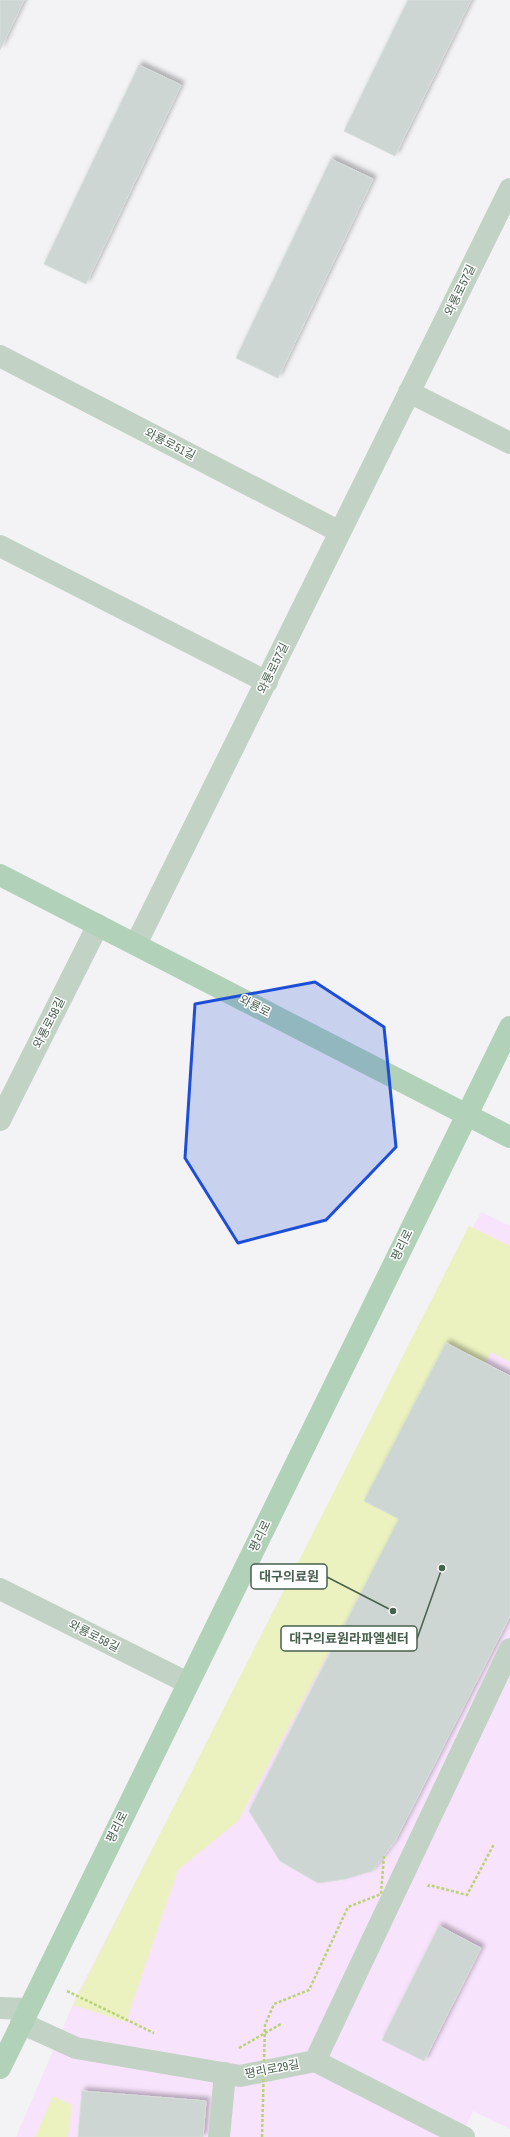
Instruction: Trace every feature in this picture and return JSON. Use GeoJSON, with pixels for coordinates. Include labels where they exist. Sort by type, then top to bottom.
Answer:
{"type":"FeatureCollection","features":[{"type":"Feature","properties":{"kind":"main road","name":"와룡로"},"geometry":{"type":"LineString","coordinates":[[0,874],[510,1138]]}},
{"type":"Feature","properties":{"kind":"main road","name":"평리로"},"geometry":{"type":"LineString","coordinates":[[0,2068],[24,2016],[510,1027]]}},
{"type":"Feature","properties":{"kind":"street","name":"와룡로57길"},"geometry":{"type":"LineString","coordinates":[[136,944],[510,189]]}},
{"type":"Feature","properties":{"kind":"street","name":"와룡로51길"},"geometry":{"type":"LineString","coordinates":[[0,356],[340,532]]}},
{"type":"Feature","properties":{"kind":"street"},"geometry":{"type":"LineString","coordinates":[[409,392],[510,443]]}},
{"type":"Feature","properties":{"kind":"street"},"geometry":{"type":"LineString","coordinates":[[0,546],[267,682]]}},
{"type":"Feature","properties":{"kind":"street","name":"와룡로58길"},"geometry":{"type":"LineString","coordinates":[[0,1120],[98,925]]}},
{"type":"Feature","properties":{"kind":"street","name":"와룡로58길"},"geometry":{"type":"LineString","coordinates":[[0,1589],[188,1683]]}},
{"type":"Feature","properties":{"kind":"street"},"geometry":{"type":"LineString","coordinates":[[316,2061],[510,1649]]}},
{"type":"Feature","properties":{"kind":"street"},"geometry":{"type":"LineString","coordinates":[[0,2008],[24,2016]]}},
{"type":"Feature","properties":{"kind":"street","name":"평리로29길"},"geometry":{"type":"LineString","coordinates":[[24,2016],[76,2048],[240,2076],[316,2061],[464,2137]]}},
{"type":"Feature","properties":{"kind":"street"},"geometry":{"type":"LineString","coordinates":[[218,2137],[225,2073]]}},
{"type":"Feature","properties":{"kind":"path"},"geometry":{"type":"LineString","coordinates":[[426,1892],[429,1885],[466,1895],[494,1844]]}},
{"type":"Feature","properties":{"kind":"path"},"geometry":{"type":"LineString","coordinates":[[262,2137],[265,2025],[274,2004],[309,1990],[348,1907],[381,1894],[384,1855]]}},
{"type":"Feature","properties":{"kind":"path"},"geometry":{"type":"LineString","coordinates":[[65,1990],[156,2034]]}},
{"type":"Feature","properties":{"kind":"path"},"geometry":{"type":"LineString","coordinates":[[237,2049],[281,2024]]}},
{"type":"Feature","properties":{"kind":"highlighted area"},"geometry":{"type":"Polygon","coordinates":[[[315,982],[384,1027],[396,1147],[326,1220],[238,1243],[185,1158],[195,1004],[315,982]]]}},
{"type":"Feature","properties":{"kind":"shaded area"},"geometry":{"type":"Polygon","coordinates":[[[481,1212],[510,1226],[510,2129],[473,2111],[461,2137],[16,2137],[77,1995],[481,1212]]]}},
{"type":"Feature","properties":{"kind":"green space"},"geometry":{"type":"Polygon","coordinates":[[[469,1226],[510,1246],[510,1362],[491,1352],[238,1821],[178,1870],[126,2022],[73,2005],[469,1226]]]}},
{"type":"Feature","properties":{"kind":"green space"},"geometry":{"type":"Polygon","coordinates":[[[53,2096],[72,2105],[68,2137],[35,2137],[53,2096]]]}},
{"type":"Feature","properties":{"kind":"building"},"geometry":{"type":"Polygon","coordinates":[[[0,0],[24,0],[0,50],[0,0]]]}},
{"type":"Feature","properties":{"kind":"building"},"geometry":{"type":"Polygon","coordinates":[[[408,0],[471,0],[395,156],[344,131],[408,0]]]}},
{"type":"Feature","properties":{"kind":"building"},"geometry":{"type":"Polygon","coordinates":[[[139,65],[181,85],[86,284],[44,264],[139,65]]]}},
{"type":"Feature","properties":{"kind":"building"},"geometry":{"type":"Polygon","coordinates":[[[331,159],[373,179],[278,378],[236,358],[331,159]]]}},
{"type":"Feature","properties":{"kind":"building"},"geometry":{"type":"Polygon","coordinates":[[[446,1343],[510,1376],[510,1616],[395,1841],[372,1871],[345,1879],[318,1883],[280,1861],[249,1811],[399,1519],[364,1501],[446,1343]]]}},
{"type":"Feature","properties":{"kind":"building"},"geometry":{"type":"Polygon","coordinates":[[[439,1926],[481,1948],[424,2061],[382,2040],[439,1926]]]}},
{"type":"Feature","properties":{"kind":"building"},"geometry":{"type":"Polygon","coordinates":[[[82,2091],[206,2101],[203,2137],[78,2137],[82,2091]]]}},
{"type":"Feature","properties":{"kind":"place","name":"대구의료원라파엘센터"},"geometry":{"type":"Point","coordinates":[442,1568]}},
{"type":"Feature","properties":{"kind":"place","name":"대구의료원"},"geometry":{"type":"Point","coordinates":[393,1611]}}]}
